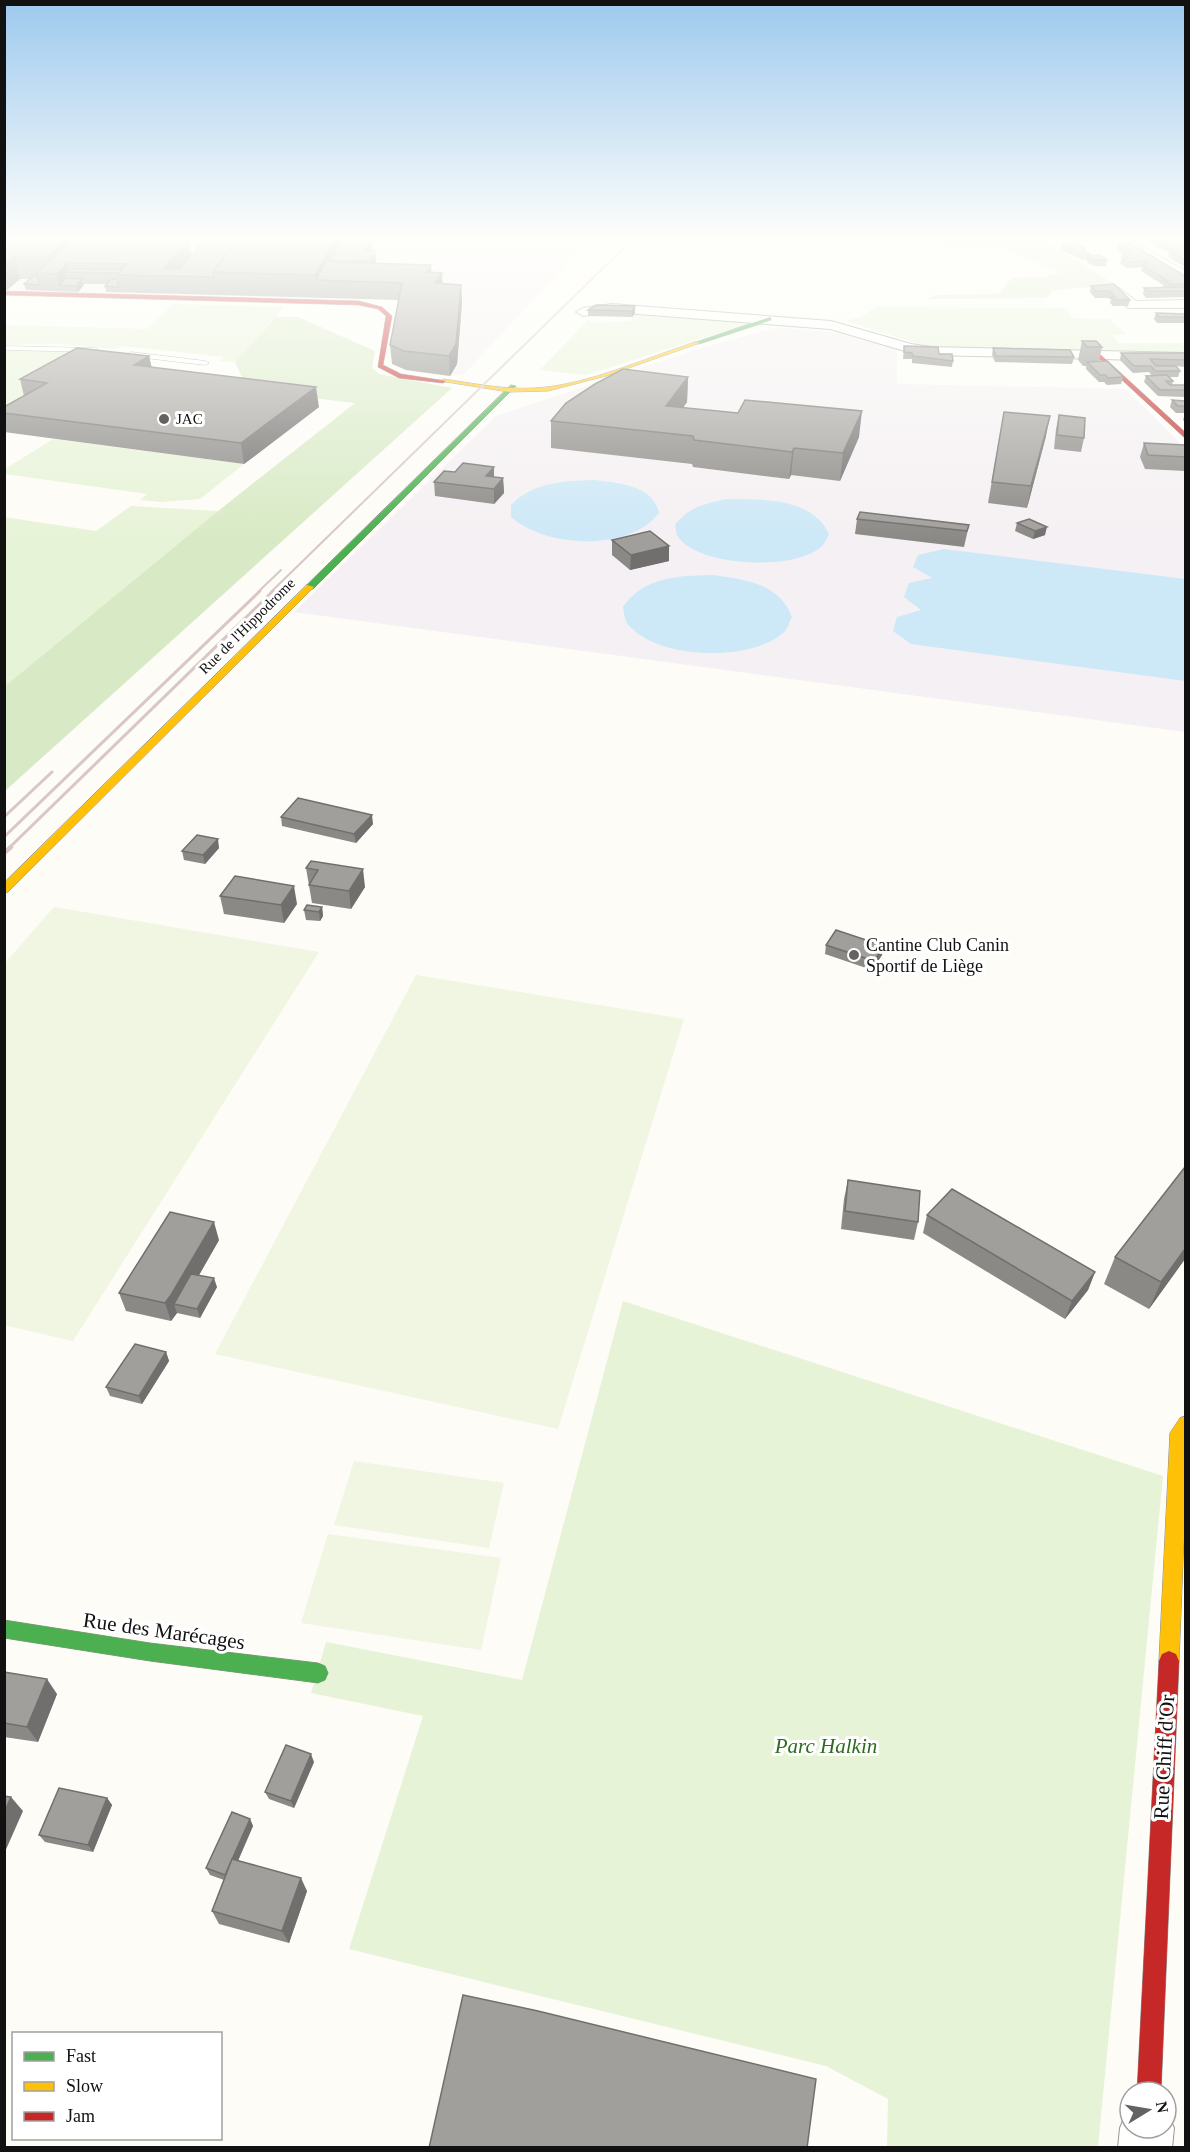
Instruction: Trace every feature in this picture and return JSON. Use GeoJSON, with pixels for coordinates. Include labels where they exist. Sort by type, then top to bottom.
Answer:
{"type":"FeatureCollection","features":[{"type":"Feature","properties":{"kind":"street"},"geometry":{"type":"LineString","coordinates":[[385,339],[380,366],[399,376],[511,388],[546,389],[572,384],[708,339]]}},
{"type":"Feature","properties":{"kind":"street"},"geometry":{"type":"LineString","coordinates":[[881,339],[931,351],[1185,357]]}},
{"type":"Feature","properties":{"kind":"street"},"geometry":{"type":"LineString","coordinates":[[1098,355],[1185,437]]}},
{"type":"Feature","properties":{"kind":"street","name":"Rue de l'Hippodrome"},"geometry":{"type":"LineString","coordinates":[[4,890],[511,388]]}},
{"type":"Feature","properties":{"kind":"street","name":"Rue Chiff d'Or"},"geometry":{"type":"LineString","coordinates":[[1150,2080],[1179,1433],[1185,1423]]}},
{"type":"Feature","properties":{"kind":"street","name":"Rue des Marécages"},"geometry":{"type":"LineString","coordinates":[[4,1629],[150,1652],[318,1673]]}},
{"type":"Feature","properties":{"kind":"lane"},"geometry":{"type":"LineString","coordinates":[[4,348],[52,347],[102,351]]}},
{"type":"Feature","properties":{"kind":"lane"},"geometry":{"type":"LineString","coordinates":[[124,354],[205,363]]}},
{"type":"Feature","properties":{"kind":"shaded area"},"geometry":{"type":"Polygon","coordinates":[[[405,339],[496,339],[464,374],[450,376],[406,370],[405,339]]]}},
{"type":"Feature","properties":{"kind":"shaded area"},"geometry":{"type":"Polygon","coordinates":[[[733,339],[860,339],[897,350],[897,384],[1126,389],[1185,448],[1185,732],[294,612],[496,416],[733,339]]]}},
{"type":"Feature","properties":{"kind":"green space"},"geometry":{"type":"Polygon","coordinates":[[[5,339],[255,339],[235,362],[219,361],[224,357],[123,346],[116,349],[55,344],[5,345],[5,339]]]}},
{"type":"Feature","properties":{"kind":"green space"},"geometry":{"type":"Polygon","coordinates":[[[256,339],[349,339],[375,351],[372,367],[379,374],[452,388],[5,791],[5,686],[218,511],[355,403],[261,392],[245,383],[235,362],[256,339]]]}},
{"type":"Feature","properties":{"kind":"green space"},"geometry":{"type":"Polygon","coordinates":[[[569,339],[698,339],[586,375],[540,370],[569,339]]]}},
{"type":"Feature","properties":{"kind":"green space"},"geometry":{"type":"Polygon","coordinates":[[[905,339],[1115,339],[1119,343],[1183,343],[1185,352],[926,346],[905,339]]]}},
{"type":"Feature","properties":{"kind":"green space"},"geometry":{"type":"Polygon","coordinates":[[[4,350],[87,352],[5,421],[4,350]]]}},
{"type":"Feature","properties":{"kind":"green space"},"geometry":{"type":"Polygon","coordinates":[[[53,439],[244,464],[200,499],[160,502],[140,500],[147,494],[5,474],[5,469],[53,439]]]}},
{"type":"Feature","properties":{"kind":"green space"},"geometry":{"type":"Polygon","coordinates":[[[131,506],[218,511],[5,686],[4,517],[96,531],[131,506]]]}},
{"type":"Feature","properties":{"kind":"green space"},"geometry":{"type":"Polygon","coordinates":[[[54,907],[319,952],[73,1341],[4,1325],[5,963],[54,907]]]}},
{"type":"Feature","properties":{"kind":"green space"},"geometry":{"type":"Polygon","coordinates":[[[416,975],[684,1019],[558,1429],[215,1354],[416,975]]]}},
{"type":"Feature","properties":{"kind":"green space","name":"Parc Halkin"},"geometry":{"type":"Polygon","coordinates":[[[623,1301],[1163,1476],[1098,2147],[887,2147],[888,2099],[826,2066],[349,1949],[423,1716],[311,1693],[326,1642],[522,1680],[623,1301]]]}},
{"type":"Feature","properties":{"kind":"green space"},"geometry":{"type":"Polygon","coordinates":[[[354,1461],[504,1483],[489,1548],[334,1525],[354,1461]]]}},
{"type":"Feature","properties":{"kind":"green space"},"geometry":{"type":"Polygon","coordinates":[[[328,1534],[501,1558],[481,1650],[301,1623],[328,1534]]]}},
{"type":"Feature","properties":{"kind":"water"},"geometry":{"type":"Polygon","coordinates":[[[594,480],[624,484],[642,491],[650,496],[659,513],[646,526],[629,534],[609,540],[587,541],[566,540],[545,535],[526,527],[511,517],[511,505],[520,497],[539,487],[560,482],[594,480]]]}},
{"type":"Feature","properties":{"kind":"water"},"geometry":{"type":"Polygon","coordinates":[[[726,499],[769,500],[798,507],[811,513],[829,534],[822,546],[810,554],[771,562],[727,560],[707,555],[690,548],[679,538],[675,525],[686,514],[704,505],[726,499]]]}},
{"type":"Feature","properties":{"kind":"water"},"geometry":{"type":"Polygon","coordinates":[[[944,549],[1185,579],[1185,681],[911,644],[893,631],[897,617],[921,610],[904,597],[909,583],[932,578],[913,567],[918,555],[944,549]]]}},
{"type":"Feature","properties":{"kind":"water"},"geometry":{"type":"Polygon","coordinates":[[[713,575],[749,582],[770,590],[779,597],[792,617],[786,630],[769,642],[751,648],[709,653],[667,647],[649,640],[628,625],[623,607],[641,589],[675,577],[713,575]]]}},
{"type":"Feature","properties":{"kind":"building"},"geometry":{"type":"Polygon","coordinates":[[[391,339],[456,339],[449,356],[404,351],[390,345],[391,339]]]}},
{"type":"Feature","properties":{"kind":"building"},"geometry":{"type":"Polygon","coordinates":[[[1082,341],[1096,341],[1102,347],[1087,347],[1082,341]]]}},
{"type":"Feature","properties":{"kind":"building"},"geometry":{"type":"Polygon","coordinates":[[[904,346],[938,347],[939,354],[952,354],[953,361],[913,356],[912,353],[904,352],[904,346]]]}},
{"type":"Feature","properties":{"kind":"building","name":"JAC"},"geometry":{"type":"Polygon","coordinates":[[[77,348],[149,356],[134,365],[316,387],[241,443],[4,413],[4,407],[47,383],[20,379],[77,348]]]}},
{"type":"Feature","properties":{"kind":"building"},"geometry":{"type":"Polygon","coordinates":[[[993,348],[1070,350],[1074,357],[996,356],[993,348]]]}},
{"type":"Feature","properties":{"kind":"building"},"geometry":{"type":"Polygon","coordinates":[[[1121,353],[1185,353],[1185,360],[1150,359],[1156,366],[1176,366],[1180,371],[1155,371],[1151,366],[1134,366],[1121,353]]]}},
{"type":"Feature","properties":{"kind":"building"},"geometry":{"type":"Polygon","coordinates":[[[1107,361],[1123,377],[1108,378],[1100,375],[1087,362],[1107,361]]]}},
{"type":"Feature","properties":{"kind":"building"},"geometry":{"type":"Polygon","coordinates":[[[623,369],[688,377],[666,406],[738,413],[745,400],[862,411],[843,453],[794,448],[792,452],[694,440],[693,436],[551,421],[566,403],[623,369]]]}},
{"type":"Feature","properties":{"kind":"building"},"geometry":{"type":"Polygon","coordinates":[[[1167,375],[1173,381],[1166,381],[1170,385],[1185,385],[1185,390],[1160,390],[1146,376],[1167,375]]]}},
{"type":"Feature","properties":{"kind":"building"},"geometry":{"type":"Polygon","coordinates":[[[1172,400],[1185,401],[1185,406],[1178,406],[1172,400]]]}},
{"type":"Feature","properties":{"kind":"building"},"geometry":{"type":"Polygon","coordinates":[[[1004,412],[1050,416],[1031,486],[992,482],[1004,412]]]}},
{"type":"Feature","properties":{"kind":"building"},"geometry":{"type":"Polygon","coordinates":[[[1059,415],[1085,418],[1084,438],[1057,435],[1059,415]]]}},
{"type":"Feature","properties":{"kind":"building"},"geometry":{"type":"Polygon","coordinates":[[[1144,443],[1185,445],[1185,457],[1148,455],[1144,443]]]}},
{"type":"Feature","properties":{"kind":"building"},"geometry":{"type":"Polygon","coordinates":[[[463,463],[494,467],[486,476],[503,478],[494,489],[434,482],[444,471],[455,472],[463,463]]]}},
{"type":"Feature","properties":{"kind":"building"},"geometry":{"type":"Polygon","coordinates":[[[860,512],[969,525],[967,531],[857,519],[860,512]]]}},
{"type":"Feature","properties":{"kind":"building"},"geometry":{"type":"Polygon","coordinates":[[[1029,519],[1047,527],[1035,531],[1017,523],[1029,519]]]}},
{"type":"Feature","properties":{"kind":"building"},"geometry":{"type":"Polygon","coordinates":[[[650,531],[669,546],[631,555],[612,540],[650,531]]]}},
{"type":"Feature","properties":{"kind":"building"},"geometry":{"type":"Polygon","coordinates":[[[298,798],[372,815],[354,834],[281,817],[298,798]]]}},
{"type":"Feature","properties":{"kind":"building"},"geometry":{"type":"Polygon","coordinates":[[[197,835],[218,839],[203,855],[182,851],[197,835]]]}},
{"type":"Feature","properties":{"kind":"building"},"geometry":{"type":"Polygon","coordinates":[[[311,861],[363,869],[349,891],[309,885],[318,870],[306,868],[311,861]]]}},
{"type":"Feature","properties":{"kind":"building"},"geometry":{"type":"Polygon","coordinates":[[[235,876],[294,886],[281,905],[220,896],[235,876]]]}},
{"type":"Feature","properties":{"kind":"building"},"geometry":{"type":"Polygon","coordinates":[[[307,905],[322,907],[319,912],[304,910],[307,905]]]}},
{"type":"Feature","properties":{"kind":"building"},"geometry":{"type":"Polygon","coordinates":[[[836,930],[884,946],[874,961],[826,945],[836,930]]]}},
{"type":"Feature","properties":{"kind":"building"},"geometry":{"type":"Polygon","coordinates":[[[1185,1167],[1185,1249],[1161,1282],[1115,1257],[1185,1167]]]}},
{"type":"Feature","properties":{"kind":"building"},"geometry":{"type":"Polygon","coordinates":[[[848,1180],[920,1191],[918,1222],[845,1211],[848,1180]]]}},
{"type":"Feature","properties":{"kind":"building"},"geometry":{"type":"Polygon","coordinates":[[[952,1189],[1095,1272],[1072,1301],[927,1215],[952,1189]]]}},
{"type":"Feature","properties":{"kind":"building"},"geometry":{"type":"Polygon","coordinates":[[[170,1212],[214,1222],[165,1303],[119,1293],[170,1212]]]}},
{"type":"Feature","properties":{"kind":"building"},"geometry":{"type":"Polygon","coordinates":[[[191,1274],[214,1278],[197,1309],[174,1304],[191,1274]]]}},
{"type":"Feature","properties":{"kind":"building"},"geometry":{"type":"Polygon","coordinates":[[[135,1344],[166,1352],[139,1396],[106,1387],[135,1344]]]}},
{"type":"Feature","properties":{"kind":"building"},"geometry":{"type":"Polygon","coordinates":[[[4,1672],[47,1679],[27,1727],[4,1723],[4,1672]]]}},
{"type":"Feature","properties":{"kind":"building"},"geometry":{"type":"Polygon","coordinates":[[[286,1745],[311,1754],[291,1801],[265,1792],[286,1745]]]}},
{"type":"Feature","properties":{"kind":"building"},"geometry":{"type":"Polygon","coordinates":[[[59,1788],[107,1798],[88,1845],[39,1835],[59,1788]]]}},
{"type":"Feature","properties":{"kind":"building"},"geometry":{"type":"Polygon","coordinates":[[[4,1796],[11,1797],[4,1813],[4,1796]]]}},
{"type":"Feature","properties":{"kind":"building"},"geometry":{"type":"Polygon","coordinates":[[[232,1812],[250,1819],[225,1875],[206,1868],[232,1812]]]}},
{"type":"Feature","properties":{"kind":"building"},"geometry":{"type":"Polygon","coordinates":[[[232,1859],[301,1878],[282,1931],[212,1911],[232,1859]]]}},
{"type":"Feature","properties":{"kind":"building"},"geometry":{"type":"Polygon","coordinates":[[[463,1995],[816,2079],[807,2148],[429,2148],[463,1995]]]}},
{"type":"Feature","properties":{"kind":"railway"},"geometry":{"type":"LineString","coordinates":[[271,592],[530,339]]}},
{"type":"Feature","properties":{"kind":"railway"},"geometry":{"type":"LineString","coordinates":[[258,592],[281,570]]}},
{"type":"Feature","properties":{"kind":"railway"},"geometry":{"type":"LineString","coordinates":[[4,837],[260,591]]}},
{"type":"Feature","properties":{"kind":"railway"},"geometry":{"type":"LineString","coordinates":[[9,848],[273,591]]}},
{"type":"Feature","properties":{"kind":"railway"},"geometry":{"type":"LineString","coordinates":[[4,817],[52,772]]}},
{"type":"Feature","properties":{"kind":"railway"},"geometry":{"type":"LineString","coordinates":[[4,853],[11,847]]}},
{"type":"Feature","properties":{"kind":"traffic: fast"},"geometry":{"type":"LineString","coordinates":[[697,343],[708,339]]}},
{"type":"Feature","properties":{"kind":"traffic: fast"},"geometry":{"type":"LineString","coordinates":[[310,587],[513,386]]}},
{"type":"Feature","properties":{"kind":"traffic: fast"},"geometry":{"type":"LineString","coordinates":[[4,1629],[150,1652],[318,1673]]}},
{"type":"Feature","properties":{"kind":"traffic: slow"},"geometry":{"type":"LineString","coordinates":[[443,381],[509,390],[548,389],[603,375],[697,343]]}},
{"type":"Feature","properties":{"kind":"traffic: slow"},"geometry":{"type":"LineString","coordinates":[[4,890],[310,587]]}},
{"type":"Feature","properties":{"kind":"traffic: slow"},"geometry":{"type":"LineString","coordinates":[[1169,1661],[1179,1433],[1186,1423]]}},
{"type":"Feature","properties":{"kind":"traffic: jam"},"geometry":{"type":"LineString","coordinates":[[385,339],[380,366],[399,376],[443,381]]}},
{"type":"Feature","properties":{"kind":"traffic: jam"},"geometry":{"type":"LineString","coordinates":[[1098,355],[1186,437]]}},
{"type":"Feature","properties":{"kind":"traffic: jam"},"geometry":{"type":"LineString","coordinates":[[1150,2080],[1169,1661]]}},
{"type":"Feature","properties":{"kind":"place","name":"JAC"},"geometry":{"type":"Point","coordinates":[164,419]}},
{"type":"Feature","properties":{"kind":"place","name":"Cantine Club Canin Sportif de Liège"},"geometry":{"type":"Point","coordinates":[854,955]}}]}
